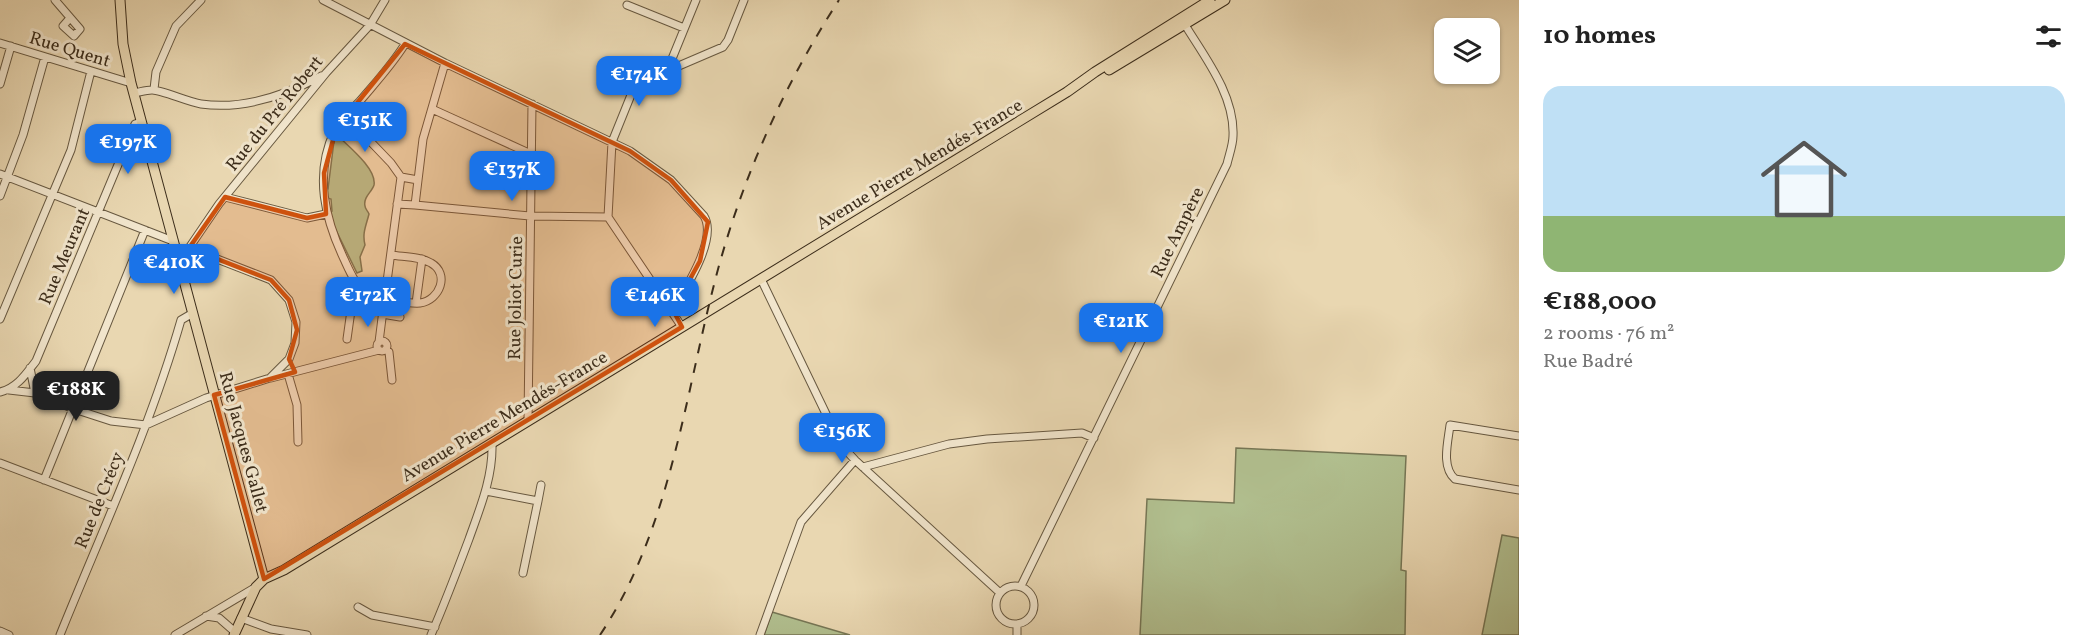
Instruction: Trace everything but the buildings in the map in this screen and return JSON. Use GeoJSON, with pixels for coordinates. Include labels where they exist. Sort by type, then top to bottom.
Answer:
{"type":"FeatureCollection","features":[{"type":"Feature","properties":{"kind":"main road","name":"Rue Jacques Gallet"},"geometry":{"type":"LineString","coordinates":[[120,0],[123,44],[132,88],[264,579]]}},
{"type":"Feature","properties":{"kind":"main road","name":"Avenue Pierre Mendés-France"},"geometry":{"type":"LineString","coordinates":[[1181,23],[1210,0]]}},
{"type":"Feature","properties":{"kind":"main road","name":"Avenue Pierre Mendés-France"},"geometry":{"type":"LineString","coordinates":[[234,633],[256,587],[264,579],[284,570],[492,444],[1067,92],[1097,77],[1181,23],[1225,0]]}},
{"type":"Feature","properties":{"kind":"street"},"geometry":{"type":"LineString","coordinates":[[55,0],[70,18]]}},
{"type":"Feature","properties":{"kind":"street"},"geometry":{"type":"LineString","coordinates":[[154,89],[156,72],[176,26],[201,0]]}},
{"type":"Feature","properties":{"kind":"street"},"geometry":{"type":"LineString","coordinates":[[323,0],[405,44],[612,142],[636,155],[671,180],[708,222],[700,261],[673,310]]}},
{"type":"Feature","properties":{"kind":"street","name":"Rue du Pré Robert"},"geometry":{"type":"LineString","coordinates":[[189,248],[225,197],[326,73],[370,25],[385,0]]}},
{"type":"Feature","properties":{"kind":"street"},"geometry":{"type":"LineString","coordinates":[[666,71],[696,0]]}},
{"type":"Feature","properties":{"kind":"street"},"geometry":{"type":"LineString","coordinates":[[682,327],[673,310],[608,217],[612,142],[633,90],[644,81],[723,47],[744,0]]}},
{"type":"Feature","properties":{"kind":"street"},"geometry":{"type":"LineString","coordinates":[[627,5],[684,28]]}},
{"type":"Feature","properties":{"kind":"street","name":"Rue Ampère"},"geometry":{"type":"LineString","coordinates":[[1021,586],[1227,164],[1233,137],[1231,112],[1220,82],[1181,23]]}},
{"type":"Feature","properties":{"kind":"street","name":"Rue Quent"},"geometry":{"type":"LineString","coordinates":[[0,43],[91,71],[132,88]]}},
{"type":"Feature","properties":{"kind":"street"},"geometry":{"type":"LineString","coordinates":[[400,317],[355,282],[338,247],[326,214],[323,193],[325,162],[339,123],[394,61],[405,44]]}},
{"type":"Feature","properties":{"kind":"street"},"geometry":{"type":"LineString","coordinates":[[0,84],[11,46]]}},
{"type":"Feature","properties":{"kind":"street"},"geometry":{"type":"LineString","coordinates":[[0,196],[23,135],[45,57]]}},
{"type":"Feature","properties":{"kind":"street"},"geometry":{"type":"LineString","coordinates":[[416,205],[423,139],[445,63]]}},
{"type":"Feature","properties":{"kind":"street"},"geometry":{"type":"LineString","coordinates":[[0,319],[71,150],[91,71]]}},
{"type":"Feature","properties":{"kind":"street"},"geometry":{"type":"LineString","coordinates":[[132,88],[154,89],[200,104],[225,106],[252,103],[297,89],[326,73]]}},
{"type":"Feature","properties":{"kind":"street","name":"Rue Joliot Curie"},"geometry":{"type":"LineString","coordinates":[[528,421],[532,104]]}},
{"type":"Feature","properties":{"kind":"street"},"geometry":{"type":"LineString","coordinates":[[432,109],[531,154]]}},
{"type":"Feature","properties":{"kind":"street"},"geometry":{"type":"LineString","coordinates":[[346,116],[391,163],[401,177],[384,306],[381,347]]}},
{"type":"Feature","properties":{"kind":"street","name":"Rue Meurant"},"geometry":{"type":"LineString","coordinates":[[9,390],[22,379],[36,361],[135,124],[141,122]]}},
{"type":"Feature","properties":{"kind":"street"},"geometry":{"type":"LineString","coordinates":[[0,174],[173,241]]}},
{"type":"Feature","properties":{"kind":"street"},"geometry":{"type":"LineString","coordinates":[[401,177],[418,180]]}},
{"type":"Feature","properties":{"kind":"street"},"geometry":{"type":"LineString","coordinates":[[225,197],[307,218],[326,214]]}},
{"type":"Feature","properties":{"kind":"street"},"geometry":{"type":"LineString","coordinates":[[397,204],[530,216],[608,217]]}},
{"type":"Feature","properties":{"kind":"street"},"geometry":{"type":"LineString","coordinates":[[44,480],[145,230]]}},
{"type":"Feature","properties":{"kind":"street"},"geometry":{"type":"LineString","coordinates":[[177,253],[189,248],[271,280],[289,300],[297,330],[295,343],[289,359],[270,378]]}},
{"type":"Feature","properties":{"kind":"street"},"geometry":{"type":"LineString","coordinates":[[384,306],[431,300],[441,283],[437,269],[431,263],[391,255]]}},
{"type":"Feature","properties":{"kind":"street"},"geometry":{"type":"LineString","coordinates":[[416,303],[422,260]]}},
{"type":"Feature","properties":{"kind":"street"},"geometry":{"type":"LineString","coordinates":[[761,279],[841,445],[999,592]]}},
{"type":"Feature","properties":{"kind":"street"},"geometry":{"type":"LineString","coordinates":[[347,339],[355,282]]}},
{"type":"Feature","properties":{"kind":"street","name":"Rue de Crécy"},"geometry":{"type":"LineString","coordinates":[[60,635],[146,425],[181,320],[193,314]]}},
{"type":"Feature","properties":{"kind":"street"},"geometry":{"type":"LineString","coordinates":[[0,392],[9,390],[35,393],[74,409],[111,420],[146,425],[214,395],[381,347],[389,352],[392,380]]}},
{"type":"Feature","properties":{"kind":"street"},"geometry":{"type":"LineString","coordinates":[[289,359],[297,405],[298,442]]}},
{"type":"Feature","properties":{"kind":"street"},"geometry":{"type":"LineString","coordinates":[[30,368],[35,393]]}},
{"type":"Feature","properties":{"kind":"street"},"geometry":{"type":"LineString","coordinates":[[1519,436],[1450,425],[1447,466],[1449,473],[1455,479],[1519,490]]}},
{"type":"Feature","properties":{"kind":"street"},"geometry":{"type":"LineString","coordinates":[[863,467],[949,444],[987,439],[1082,433],[1094,438]]}},
{"type":"Feature","properties":{"kind":"street"},"geometry":{"type":"LineString","coordinates":[[431,635],[452,586],[486,491],[492,444]]}},
{"type":"Feature","properties":{"kind":"street"},"geometry":{"type":"LineString","coordinates":[[760,635],[801,522],[855,460]]}},
{"type":"Feature","properties":{"kind":"street"},"geometry":{"type":"LineString","coordinates":[[0,464],[113,506]]}},
{"type":"Feature","properties":{"kind":"street"},"geometry":{"type":"LineString","coordinates":[[523,573],[541,485]]}},
{"type":"Feature","properties":{"kind":"street"},"geometry":{"type":"LineString","coordinates":[[486,491],[538,501]]}},
{"type":"Feature","properties":{"kind":"street"},"geometry":{"type":"LineString","coordinates":[[1011,586],[1021,586],[1031,594],[1034,609],[1029,617],[1017,624],[1006,622],[998,614],[995,603],[999,592],[1011,586]]}},
{"type":"Feature","properties":{"kind":"street"},"geometry":{"type":"LineString","coordinates":[[175,635],[256,587]]}},
{"type":"Feature","properties":{"kind":"street"},"geometry":{"type":"LineString","coordinates":[[358,607],[372,615],[435,627]]}},
{"type":"Feature","properties":{"kind":"street"},"geometry":{"type":"LineString","coordinates":[[206,616],[219,618],[234,633]]}},
{"type":"Feature","properties":{"kind":"street"},"geometry":{"type":"LineString","coordinates":[[241,618],[271,629],[306,635]]}},
{"type":"Feature","properties":{"kind":"street"},"geometry":{"type":"LineString","coordinates":[[1017,624],[1017,635]]}},
{"type":"Feature","properties":{"kind":"street"},"geometry":{"type":"LineString","coordinates":[[0,631],[9,635]]}},
{"type":"Feature","properties":{"kind":"highlighted area"},"geometry":{"type":"Polygon","coordinates":[[[405,44],[630,151],[671,180],[708,222],[700,261],[673,310],[682,327],[264,579],[214,395],[295,372],[289,359],[297,330],[289,300],[271,280],[189,248],[225,197],[307,218],[326,214],[324,173],[336,129],[405,44]]]}},
{"type":"Feature","properties":{"kind":"green space"},"geometry":{"type":"Polygon","coordinates":[[[338,136],[367,165],[374,179],[374,185],[366,197],[365,208],[369,214],[364,233],[365,245],[360,257],[362,271],[357,273],[329,213],[332,211],[331,199],[327,198],[326,191],[334,141],[338,136]]]}},
{"type":"Feature","properties":{"kind":"green space"},"geometry":{"type":"Polygon","coordinates":[[[1236,448],[1406,456],[1401,570],[1406,571],[1405,635],[1140,635],[1147,499],[1234,503],[1236,448]]]}},
{"type":"Feature","properties":{"kind":"green space"},"geometry":{"type":"Polygon","coordinates":[[[1502,535],[1519,538],[1519,635],[1482,635],[1502,535]]]}},
{"type":"Feature","properties":{"kind":"green space"},"geometry":{"type":"Polygon","coordinates":[[[772,612],[850,635],[764,635],[772,612]]]}},
{"type":"Feature","properties":{"kind":"railway"},"geometry":{"type":"LineString","coordinates":[[600,635],[624,594],[644,551],[660,506],[685,413],[717,273],[739,201],[783,98],[839,0]]}}]}
